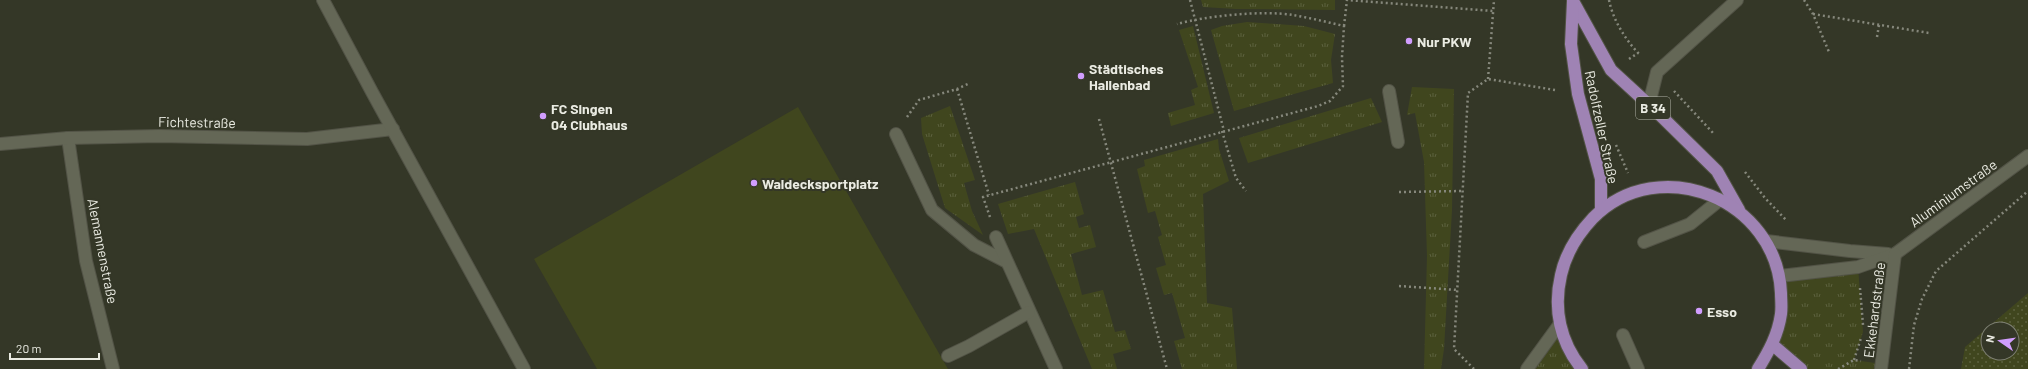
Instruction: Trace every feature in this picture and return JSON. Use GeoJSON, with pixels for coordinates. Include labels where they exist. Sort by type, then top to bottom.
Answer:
{"type":"FeatureCollection","features":[{"type":"Feature","properties":{"kind":"main road","name":"Radolfzeller Straße"},"geometry":{"type":"LineString","coordinates":[[1573,1],[1611,70],[1649,104],[1716,171],[1739,211]]}},
{"type":"Feature","properties":{"kind":"main road","name":"Radolfzeller Straße"},"geometry":{"type":"LineString","coordinates":[[1573,1],[1571,44],[1577,87],[1601,179],[1601,210]]}},
{"type":"Feature","properties":{"kind":"main road","name":"B 34"},"geometry":{"type":"LineString","coordinates":[[1582,369],[1572,356],[1559,325],[1557,292],[1564,261],[1578,233],[1601,210],[1624,197],[1658,187],[1679,187],[1721,199],[1739,211],[1766,241],[1780,276],[1782,313],[1773,345],[1758,369]]}},
{"type":"Feature","properties":{"kind":"main road"},"geometry":{"type":"LineString","coordinates":[[1773,345],[1801,369]]}},
{"type":"Feature","properties":{"kind":"street"},"geometry":{"type":"LineString","coordinates":[[323,0],[524,369]]}},
{"type":"Feature","properties":{"kind":"street"},"geometry":{"type":"LineString","coordinates":[[1649,104],[1657,72],[1737,0]]}},
{"type":"Feature","properties":{"kind":"street"},"geometry":{"type":"LineString","coordinates":[[1389,92],[1398,142]]}},
{"type":"Feature","properties":{"kind":"street","name":"Fichtestraße"},"geometry":{"type":"LineString","coordinates":[[0,144],[68,138],[159,136],[307,139],[393,129]]}},
{"type":"Feature","properties":{"kind":"street"},"geometry":{"type":"LineString","coordinates":[[896,134],[932,210],[974,245],[1005,261]]}},
{"type":"Feature","properties":{"kind":"street","name":"Alemannenstraße"},"geometry":{"type":"LineString","coordinates":[[68,138],[86,261],[113,369]]}},
{"type":"Feature","properties":{"kind":"street","name":"Aluminiumstraße"},"geometry":{"type":"LineString","coordinates":[[1780,276],[1858,267],[1895,254],[2028,156]]}},
{"type":"Feature","properties":{"kind":"street"},"geometry":{"type":"LineString","coordinates":[[1644,242],[1690,224],[1721,199]]}},
{"type":"Feature","properties":{"kind":"street"},"geometry":{"type":"LineString","coordinates":[[996,237],[1005,261],[1056,369]]}},
{"type":"Feature","properties":{"kind":"street"},"geometry":{"type":"LineString","coordinates":[[1766,241],[1850,252],[1895,254]]}},
{"type":"Feature","properties":{"kind":"street","name":"Ekkehardstraße"},"geometry":{"type":"LineString","coordinates":[[1882,369],[1895,254]]}},
{"type":"Feature","properties":{"kind":"street"},"geometry":{"type":"LineString","coordinates":[[948,356],[969,346],[1029,312]]}},
{"type":"Feature","properties":{"kind":"street"},"geometry":{"type":"LineString","coordinates":[[1527,369],[1559,325]]}},
{"type":"Feature","properties":{"kind":"street"},"geometry":{"type":"LineString","coordinates":[[1623,335],[1638,369]]}},
{"type":"Feature","properties":{"kind":"path"},"geometry":{"type":"LineString","coordinates":[[1190,0],[1236,178],[1246,191]]}},
{"type":"Feature","properties":{"kind":"path"},"geometry":{"type":"LineString","coordinates":[[987,207],[983,197],[989,195],[1318,106],[1330,101],[1343,86],[1342,57],[1347,0],[1494,11]]}},
{"type":"Feature","properties":{"kind":"path"},"geometry":{"type":"LineString","coordinates":[[1474,369],[1454,349],[1464,191],[1468,93],[1488,79],[1494,0]]}},
{"type":"Feature","properties":{"kind":"path"},"geometry":{"type":"LineString","coordinates":[[1609,0],[1611,9],[1627,41],[1638,53]]}},
{"type":"Feature","properties":{"kind":"path"},"geometry":{"type":"LineString","coordinates":[[1804,0],[1813,14],[1829,52]]}},
{"type":"Feature","properties":{"kind":"path"},"geometry":{"type":"LineString","coordinates":[[1177,24],[1196,19],[1254,13],[1292,14],[1344,26]]}},
{"type":"Feature","properties":{"kind":"path"},"geometry":{"type":"LineString","coordinates":[[1813,14],[1929,33]]}},
{"type":"Feature","properties":{"kind":"path"},"geometry":{"type":"LineString","coordinates":[[1877,36],[1879,25]]}},
{"type":"Feature","properties":{"kind":"path"},"geometry":{"type":"LineString","coordinates":[[1657,72],[1716,137]]}},
{"type":"Feature","properties":{"kind":"path"},"geometry":{"type":"LineString","coordinates":[[896,134],[919,100],[957,89],[970,83]]}},
{"type":"Feature","properties":{"kind":"path"},"geometry":{"type":"LineString","coordinates":[[957,89],[989,195]]}},
{"type":"Feature","properties":{"kind":"path"},"geometry":{"type":"LineString","coordinates":[[1099,119],[1167,369]]}},
{"type":"Feature","properties":{"kind":"path"},"geometry":{"type":"LineString","coordinates":[[1740,166],[1765,198],[1789,223]]}},
{"type":"Feature","properties":{"kind":"path"},"geometry":{"type":"LineString","coordinates":[[1399,192],[1464,191]]}},
{"type":"Feature","properties":{"kind":"path"},"geometry":{"type":"LineString","coordinates":[[1909,369],[1914,325],[1922,299],[1936,272],[2028,191]]}},
{"type":"Feature","properties":{"kind":"path"},"geometry":{"type":"LineString","coordinates":[[1838,369],[1854,360],[1863,332],[1858,267]]}},
{"type":"Feature","properties":{"kind":"path"},"geometry":{"type":"LineString","coordinates":[[1399,286],[1458,290]]}},
{"type":"Feature","properties":{"kind":"green space"},"geometry":{"type":"Polygon","coordinates":[[[1201,0],[1335,0],[1335,10],[1236,9],[1203,7],[1201,0]]]}},
{"type":"Feature","properties":{"kind":"green space"},"geometry":{"type":"Polygon","coordinates":[[[1247,22],[1304,26],[1335,34],[1331,60],[1333,83],[1234,111],[1211,30],[1222,26],[1247,22]]]}},
{"type":"Feature","properties":{"kind":"green space"},"geometry":{"type":"Polygon","coordinates":[[[1193,26],[1214,113],[1171,126],[1168,113],[1195,105],[1191,90],[1198,87],[1179,30],[1193,26]]]}},
{"type":"Feature","properties":{"kind":"green space"},"geometry":{"type":"Polygon","coordinates":[[[1412,87],[1454,89],[1452,210],[1444,349],[1441,369],[1424,369],[1427,256],[1424,162],[1415,113],[1407,115],[1412,87]]]}},
{"type":"Feature","properties":{"kind":"green space"},"geometry":{"type":"Polygon","coordinates":[[[1371,98],[1382,122],[1248,163],[1239,138],[1371,98]]]}},
{"type":"Feature","properties":{"kind":"green space"},"geometry":{"type":"Polygon","coordinates":[[[950,106],[975,180],[964,183],[972,211],[983,235],[945,208],[922,134],[921,118],[950,106]]]}},
{"type":"Feature","properties":{"kind":"green space","name":"Waldecksportplatz"},"geometry":{"type":"Polygon","coordinates":[[[798,107],[948,369],[597,369],[534,259],[798,107]]]}},
{"type":"Feature","properties":{"kind":"green space"},"geometry":{"type":"Polygon","coordinates":[[[1218,139],[1219,149],[1229,181],[1203,194],[1207,303],[1232,308],[1237,369],[1182,369],[1174,341],[1185,338],[1172,293],[1164,295],[1156,268],[1166,265],[1158,237],[1162,235],[1155,211],[1148,213],[1137,169],[1145,166],[1144,160],[1218,139]]]}},
{"type":"Feature","properties":{"kind":"green space"},"geometry":{"type":"Polygon","coordinates":[[[1075,182],[1084,214],[1076,217],[1079,228],[1090,225],[1096,247],[1071,254],[1082,295],[1103,290],[1115,332],[1125,330],[1131,349],[1113,354],[1117,369],[1092,369],[1034,229],[1008,234],[998,204],[1075,182]]]}},
{"type":"Feature","properties":{"kind":"green space"},"geometry":{"type":"Polygon","coordinates":[[[1858,267],[1863,332],[1854,360],[1882,364],[1881,369],[1801,369],[1773,345],[1780,276],[1858,267]]]}},
{"type":"Feature","properties":{"kind":"green space"},"geometry":{"type":"Polygon","coordinates":[[[2028,293],[2028,369],[1961,369],[1965,347],[1980,334],[1980,361],[2020,361],[2020,321],[1995,321],[2028,293]]]}},
{"type":"Feature","properties":{"kind":"green space"},"geometry":{"type":"Polygon","coordinates":[[[1559,325],[1582,369],[1527,369],[1559,325]]]}},
{"type":"Feature","properties":{"kind":"place","name":"Nur PKW"},"geometry":{"type":"Point","coordinates":[1409,41]}},
{"type":"Feature","properties":{"kind":"place","name":"Städtisches Hallenbad"},"geometry":{"type":"Point","coordinates":[1081,76]}},
{"type":"Feature","properties":{"kind":"place","name":"FC Singen 04 Clubhaus"},"geometry":{"type":"Point","coordinates":[543,116]}},
{"type":"Feature","properties":{"kind":"place","name":"Waldecksportplatz"},"geometry":{"type":"Point","coordinates":[754,183]}},
{"type":"Feature","properties":{"kind":"place","name":"Esso"},"geometry":{"type":"Point","coordinates":[1699,311]}}]}
